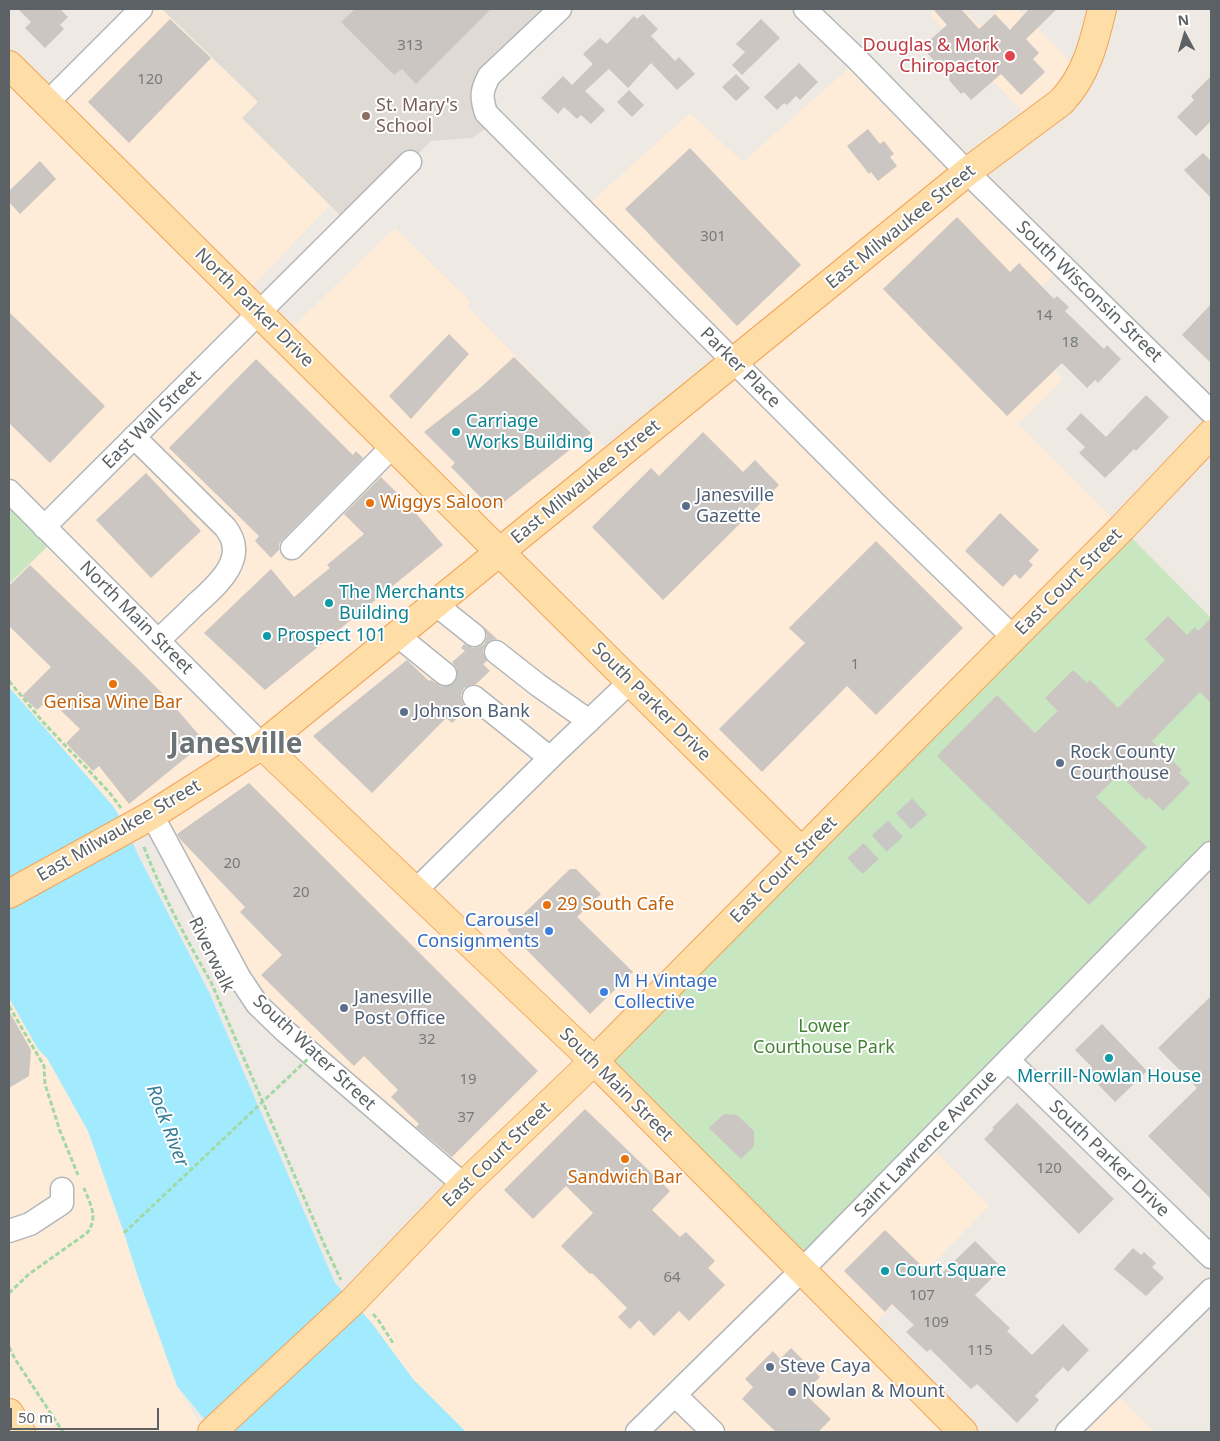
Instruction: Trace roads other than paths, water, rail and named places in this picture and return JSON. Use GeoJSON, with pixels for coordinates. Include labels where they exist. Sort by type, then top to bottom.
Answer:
{"type":"FeatureCollection","features":[{"type":"Feature","properties":{"kind":"main road","name":"East Milwaukee Street"},"geometry":{"type":"LineString","coordinates":[[9,894],[138,823],[262,745],[967,172],[1061,102],[1072,90],[1086,64],[1102,9]]}},
{"type":"Feature","properties":{"kind":"main road","name":"North Parker Drive"},"geometry":{"type":"LineString","coordinates":[[9,65],[499,552]]}},
{"type":"Feature","properties":{"kind":"main road","name":"East Court Street"},"geometry":{"type":"LineString","coordinates":[[212,1432],[354,1299],[464,1185],[594,1061],[1014,638],[1211,434]]}},
{"type":"Feature","properties":{"kind":"main road","name":"South Parker Drive"},"geometry":{"type":"LineString","coordinates":[[499,552],[802,852]]}},
{"type":"Feature","properties":{"kind":"main road","name":"South Main Street"},"geometry":{"type":"LineString","coordinates":[[262,745],[594,1061],[963,1432]]}},
{"type":"Feature","properties":{"kind":"main road"},"geometry":{"type":"LineString","coordinates":[[9,1413],[21,1432]]}},
{"type":"Feature","properties":{"kind":"street"},"geometry":{"type":"LineString","coordinates":[[47,104],[141,9]]}},
{"type":"Feature","properties":{"kind":"street","name":"Parker Place"},"geometry":{"type":"LineString","coordinates":[[560,9],[490,76],[482,89],[482,102],[486,114],[1014,638]]}},
{"type":"Feature","properties":{"kind":"street","name":"South Wisconsin Street"},"geometry":{"type":"LineString","coordinates":[[805,9],[858,60],[967,172],[1211,412]]}},
{"type":"Feature","properties":{"kind":"street","name":"East Wall Street"},"geometry":{"type":"LineString","coordinates":[[44,527],[260,314],[410,162]]}},
{"type":"Feature","properties":{"kind":"street"},"geometry":{"type":"LineString","coordinates":[[134,438],[225,527],[233,543],[232,559],[222,581],[158,641]]}},
{"type":"Feature","properties":{"kind":"street"},"geometry":{"type":"LineString","coordinates":[[292,548],[393,446]]}},
{"type":"Feature","properties":{"kind":"street","name":"North Main Street"},"geometry":{"type":"LineString","coordinates":[[9,491],[262,745]]}},
{"type":"Feature","properties":{"kind":"street"},"geometry":{"type":"LineString","coordinates":[[435,604],[474,635]]}},
{"type":"Feature","properties":{"kind":"street"},"geometry":{"type":"LineString","coordinates":[[397,635],[445,674]]}},
{"type":"Feature","properties":{"kind":"street"},"geometry":{"type":"LineString","coordinates":[[496,652],[589,721]]}},
{"type":"Feature","properties":{"kind":"street"},"geometry":{"type":"LineString","coordinates":[[415,891],[631,681]]}},
{"type":"Feature","properties":{"kind":"street"},"geometry":{"type":"LineString","coordinates":[[474,697],[550,758]]}},
{"type":"Feature","properties":{"kind":"street","name":"South Water Street"},"geometry":{"type":"LineString","coordinates":[[138,823],[249,993],[286,1032],[464,1185]]}},
{"type":"Feature","properties":{"kind":"street","name":"Saint Lawrence Avenue"},"geometry":{"type":"LineString","coordinates":[[638,1432],[801,1271],[1211,853]]}},
{"type":"Feature","properties":{"kind":"street","name":"South Parker Drive"},"geometry":{"type":"LineString","coordinates":[[1008,1060],[1211,1257]]}},
{"type":"Feature","properties":{"kind":"street"},"geometry":{"type":"LineString","coordinates":[[9,1232],[30,1224],[62,1203],[62,1189]]}},
{"type":"Feature","properties":{"kind":"street"},"geometry":{"type":"LineString","coordinates":[[1067,1432],[1211,1290]]}},
{"type":"Feature","properties":{"kind":"street"},"geometry":{"type":"LineString","coordinates":[[676,1396],[713,1432]]}},
{"type":"Feature","properties":{"kind":"water","name":"Rock River"},"geometry":{"type":"Polygon","coordinates":[[[9,687],[113,806],[124,823],[138,855],[209,992],[335,1283],[371,1322],[413,1379],[466,1432],[215,1432],[177,1386],[88,1131],[47,1058],[38,1049],[9,998],[9,687]]]}},
{"type":"Feature","properties":{"kind":"tunnel"},"geometry":{"type":"LineString","coordinates":[[445,674],[474,697]]}},
{"type":"Feature","properties":{"kind":"tunnel"},"geometry":{"type":"LineString","coordinates":[[855,866],[920,806]]}},
{"type":"Feature","properties":{"kind":"place","name":"Douglas & Mork Chiropactor"},"geometry":{"type":"Point","coordinates":[1010,56]}},
{"type":"Feature","properties":{"kind":"place","name":"St. Mary's School"},"geometry":{"type":"Point","coordinates":[366,116]}},
{"type":"Feature","properties":{"kind":"place","name":"Carriage Works Building"},"geometry":{"type":"Point","coordinates":[456,432]}},
{"type":"Feature","properties":{"kind":"place","name":"Wiggys Saloon"},"geometry":{"type":"Point","coordinates":[370,503]}},
{"type":"Feature","properties":{"kind":"place","name":"Janesville Gazette"},"geometry":{"type":"Point","coordinates":[686,506]}},
{"type":"Feature","properties":{"kind":"place","name":"The Merchants Building"},"geometry":{"type":"Point","coordinates":[329,603]}},
{"type":"Feature","properties":{"kind":"place","name":"Prospect 101"},"geometry":{"type":"Point","coordinates":[267,636]}},
{"type":"Feature","properties":{"kind":"place","name":"Genisa Wine Bar"},"geometry":{"type":"Point","coordinates":[113,684]}},
{"type":"Feature","properties":{"kind":"place","name":"Johnson Bank"},"geometry":{"type":"Point","coordinates":[404,712]}},
{"type":"Feature","properties":{"kind":"place","name":"Rock County Courthouse"},"geometry":{"type":"Point","coordinates":[1060,763]}},
{"type":"Feature","properties":{"kind":"place","name":"29 South Cafe"},"geometry":{"type":"Point","coordinates":[547,905]}},
{"type":"Feature","properties":{"kind":"place","name":"Carousel Consignments"},"geometry":{"type":"Point","coordinates":[549,931]}},
{"type":"Feature","properties":{"kind":"place","name":"M H Vintage Collective"},"geometry":{"type":"Point","coordinates":[604,992]}},
{"type":"Feature","properties":{"kind":"place","name":"Janesville Post Office"},"geometry":{"type":"Point","coordinates":[344,1008]}},
{"type":"Feature","properties":{"kind":"place","name":"Merrill-Nowlan House"},"geometry":{"type":"Point","coordinates":[1109,1058]}},
{"type":"Feature","properties":{"kind":"place","name":"Sandwich Bar"},"geometry":{"type":"Point","coordinates":[625,1159]}},
{"type":"Feature","properties":{"kind":"place","name":"Court Square"},"geometry":{"type":"Point","coordinates":[885,1271]}},
{"type":"Feature","properties":{"kind":"place","name":"Steve Caya"},"geometry":{"type":"Point","coordinates":[770,1367]}},
{"type":"Feature","properties":{"kind":"place","name":"Nowlan & Mount"},"geometry":{"type":"Point","coordinates":[792,1392]}},
{"type":"Feature","properties":{"kind":"district","name":"Janesville"},"geometry":{"type":"Point","coordinates":[236,745]}},
{"type":"Feature","properties":{"kind":"park label","name":"Lower Courthouse Park"},"geometry":{"type":"Point","coordinates":[824,1037]}}]}
